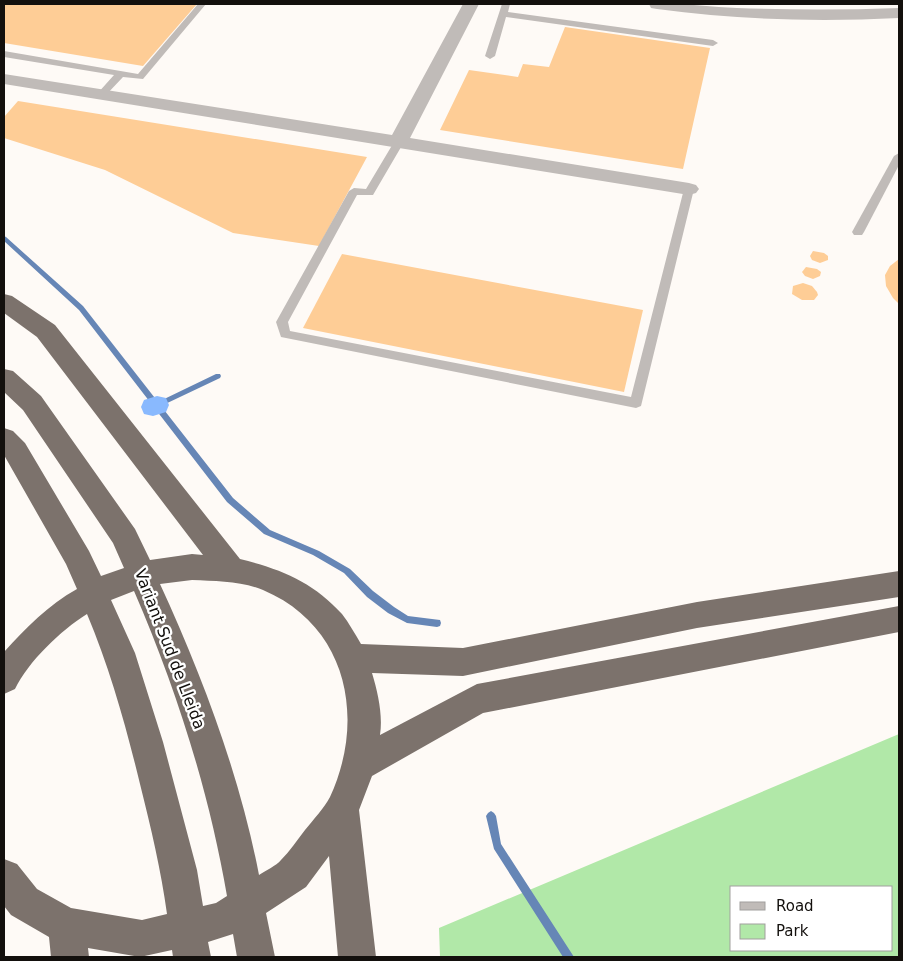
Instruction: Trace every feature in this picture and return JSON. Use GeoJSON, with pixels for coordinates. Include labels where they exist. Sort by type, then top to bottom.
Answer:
{"type":"FeatureCollection","features":[{"type":"Feature","properties":{"kind":"highway"},"geometry":{"type":"LineString","coordinates":[[4,302],[46,331],[231,569]]}},
{"type":"Feature","properties":{"kind":"highway","name":"Variant Sud de Lleida"},"geometry":{"type":"LineString","coordinates":[[4,378],[32,403],[125,537],[164,625],[197,711],[234,840],[256,957]]}},
{"type":"Feature","properties":{"kind":"highway"},"geometry":{"type":"LineString","coordinates":[[4,438],[16,450],[79,560],[119,653],[146,742],[179,870],[192,957]]}},
{"type":"Feature","properties":{"kind":"highway"},"geometry":{"type":"LineString","coordinates":[[352,658],[463,662],[697,615],[899,566]]}},
{"type":"Feature","properties":{"kind":"highway"},"geometry":{"type":"LineString","coordinates":[[6,665],[74,606],[112,585],[152,572],[192,567],[231,569],[270,579],[304,598],[332,625],[352,658],[362,691],[365,727],[360,765],[342,810],[293,874],[223,920],[142,938],[68,942],[11,894]]}},
{"type":"Feature","properties":{"kind":"highway"},"geometry":{"type":"LineString","coordinates":[[697,615],[899,584]]}},
{"type":"Feature","properties":{"kind":"highway"},"geometry":{"type":"LineString","coordinates":[[360,765],[477,699],[899,619]]}},
{"type":"Feature","properties":{"kind":"highway"},"geometry":{"type":"LineString","coordinates":[[342,810],[357,957]]}},
{"type":"Feature","properties":{"kind":"street"},"geometry":{"type":"LineString","coordinates":[[398,142],[471,4]]}},
{"type":"Feature","properties":{"kind":"street"},"geometry":{"type":"LineString","coordinates":[[657,4],[717,12],[823,16],[899,13]]}},
{"type":"Feature","properties":{"kind":"street"},"geometry":{"type":"LineString","coordinates":[[4,79],[689,189]]}},
{"type":"Feature","properties":{"kind":"lane"},"geometry":{"type":"LineString","coordinates":[[4,54],[140,76],[202,4]]}},
{"type":"Feature","properties":{"kind":"lane"},"geometry":{"type":"LineString","coordinates":[[490,56],[506,4]]}},
{"type":"Feature","properties":{"kind":"lane"},"geometry":{"type":"LineString","coordinates":[[503,14],[713,43]]}},
{"type":"Feature","properties":{"kind":"lane"},"geometry":{"type":"LineString","coordinates":[[102,94],[121,73]]}},
{"type":"Feature","properties":{"kind":"lane"},"geometry":{"type":"LineString","coordinates":[[398,142],[369,193],[354,191],[282,322],[285,334],[636,403],[689,189]]}},
{"type":"Feature","properties":{"kind":"lane"},"geometry":{"type":"LineString","coordinates":[[858,232],[899,156]]}},
{"type":"Feature","properties":{"kind":"green space"},"geometry":{"type":"Polygon","coordinates":[[[899,734],[899,957],[440,957],[439,928],[899,734]]]}},
{"type":"Feature","properties":{"kind":"building"},"geometry":{"type":"Polygon","coordinates":[[[4,4],[197,4],[143,66],[4,43],[4,4]]]}},
{"type":"Feature","properties":{"kind":"building"},"geometry":{"type":"Polygon","coordinates":[[[565,27],[710,48],[683,169],[440,130],[469,70],[518,77],[523,64],[549,67],[565,27]]]}},
{"type":"Feature","properties":{"kind":"building"},"geometry":{"type":"Polygon","coordinates":[[[18,101],[367,157],[319,246],[233,233],[105,170],[4,138],[4,117],[18,101]]]}},
{"type":"Feature","properties":{"kind":"building"},"geometry":{"type":"Polygon","coordinates":[[[813,251],[824,253],[828,256],[828,260],[820,263],[812,260],[810,256],[813,251]]]}},
{"type":"Feature","properties":{"kind":"building"},"geometry":{"type":"Polygon","coordinates":[[[342,254],[643,310],[624,392],[303,328],[342,254]]]}},
{"type":"Feature","properties":{"kind":"building"},"geometry":{"type":"Polygon","coordinates":[[[899,259],[899,304],[886,286],[885,275],[890,266],[899,259]]]}},
{"type":"Feature","properties":{"kind":"building"},"geometry":{"type":"Polygon","coordinates":[[[806,267],[817,269],[821,272],[820,276],[813,279],[805,276],[802,272],[806,267]]]}},
{"type":"Feature","properties":{"kind":"building"},"geometry":{"type":"Polygon","coordinates":[[[803,283],[812,286],[817,292],[818,295],[814,300],[802,300],[792,294],[793,286],[803,283]]]}},
{"type":"Feature","properties":{"kind":"waterway"},"geometry":{"type":"LineString","coordinates":[[4,238],[81,308],[230,500],[267,532],[316,553],[347,571],[370,594],[391,610],[407,619],[437,623]]}},
{"type":"Feature","properties":{"kind":"waterway"},"geometry":{"type":"LineString","coordinates":[[157,405],[218,376]]}},
{"type":"Feature","properties":{"kind":"waterway"},"geometry":{"type":"LineString","coordinates":[[153,407],[157,405]]}},
{"type":"Feature","properties":{"kind":"waterway"},"geometry":{"type":"LineString","coordinates":[[491,816],[497,846],[569,957]]}}]}
